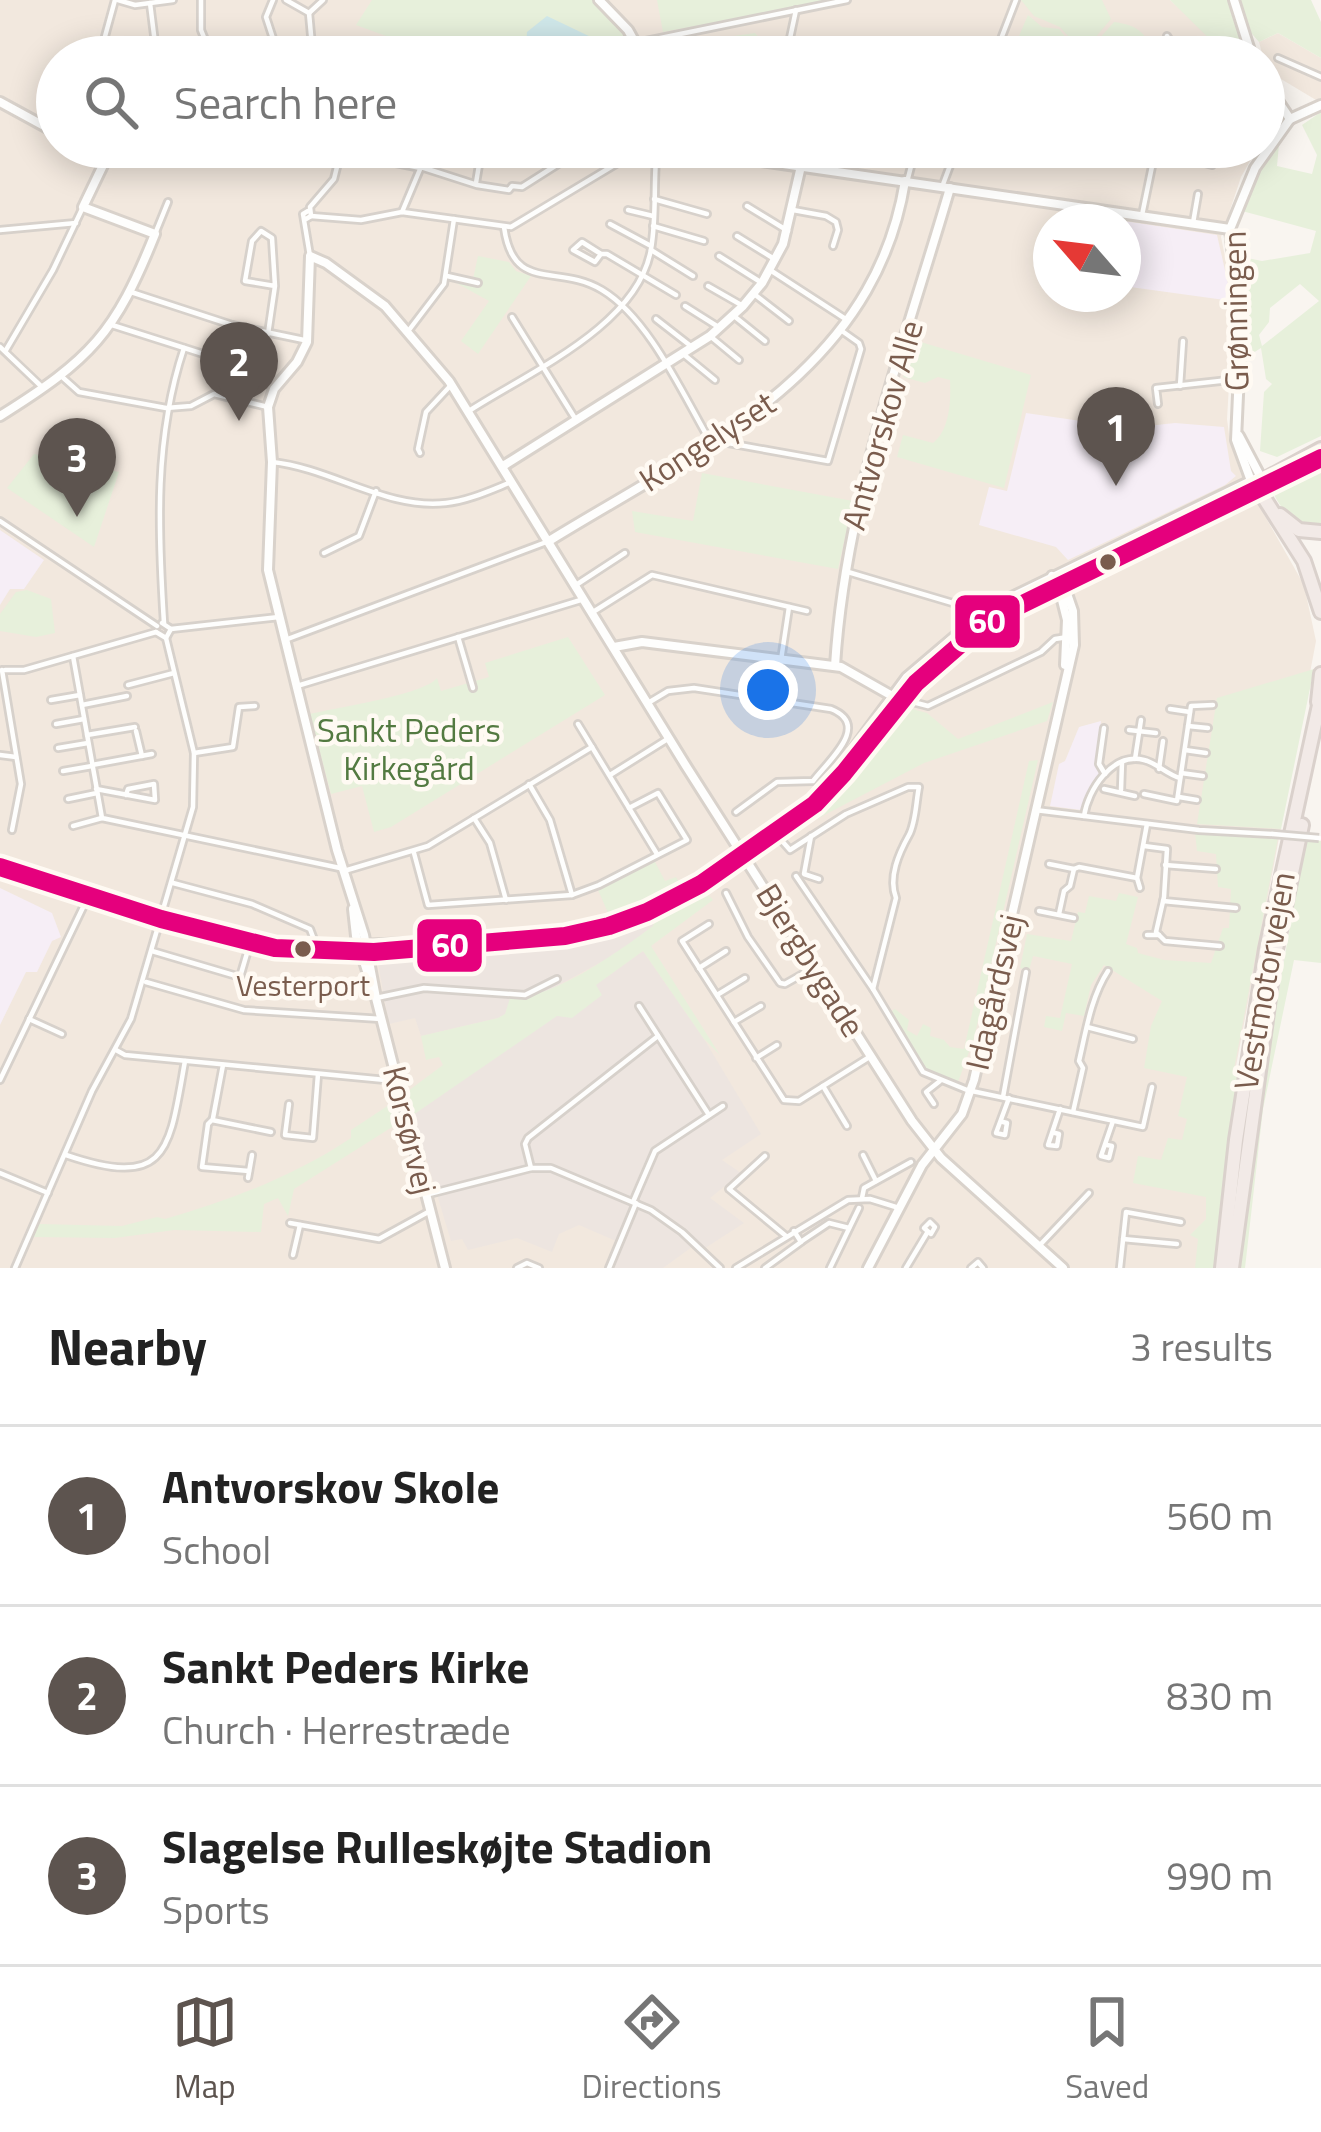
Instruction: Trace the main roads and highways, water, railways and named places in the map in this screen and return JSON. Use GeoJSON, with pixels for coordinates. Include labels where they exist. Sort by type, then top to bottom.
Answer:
{"type":"FeatureCollection","features":[{"type":"Feature","properties":{"kind":"highway"},"geometry":{"type":"LineString","coordinates":[[1259,483],[1321,448]]}},
{"type":"Feature","properties":{"kind":"highway"},"geometry":{"type":"LineString","coordinates":[[1259,483],[1286,522],[1299,530],[1321,532]]}},
{"type":"Feature","properties":{"kind":"highway"},"geometry":{"type":"LineString","coordinates":[[1259,483],[1304,561],[1321,612]]}},
{"type":"Feature","properties":{"kind":"highway"},"geometry":{"type":"LineString","coordinates":[[1318,728],[1321,674]]}},
{"type":"Feature","properties":{"kind":"highway","name":"Vestmotorvejen"},"geometry":{"type":"LineString","coordinates":[[1227,1268],[1236,1140],[1267,949],[1318,728],[1321,696]]}},
{"type":"Feature","properties":{"kind":"water"},"geometry":{"type":"Polygon","coordinates":[[[547,16],[589,36],[527,36],[547,16]]]}},
{"type":"Feature","properties":{"kind":"place","name":"Sankt Peders Kirke"},"geometry":{"type":"Point","coordinates":[239,421]}},
{"type":"Feature","properties":{"kind":"place","name":"Antvorskov Skole"},"geometry":{"type":"Point","coordinates":[1116,486]}},
{"type":"Feature","properties":{"kind":"place","name":"Slagelse Rulleskøjte Stadion"},"geometry":{"type":"Point","coordinates":[77,517]}},
{"type":"Feature","properties":{"kind":"place","name":"Vesterport"},"geometry":{"type":"Point","coordinates":[303,949]}},
{"type":"Feature","properties":{"kind":"park label","name":"Sankt Peders Kirkegård"},"geometry":{"type":"Point","coordinates":[409,749]}}]}
